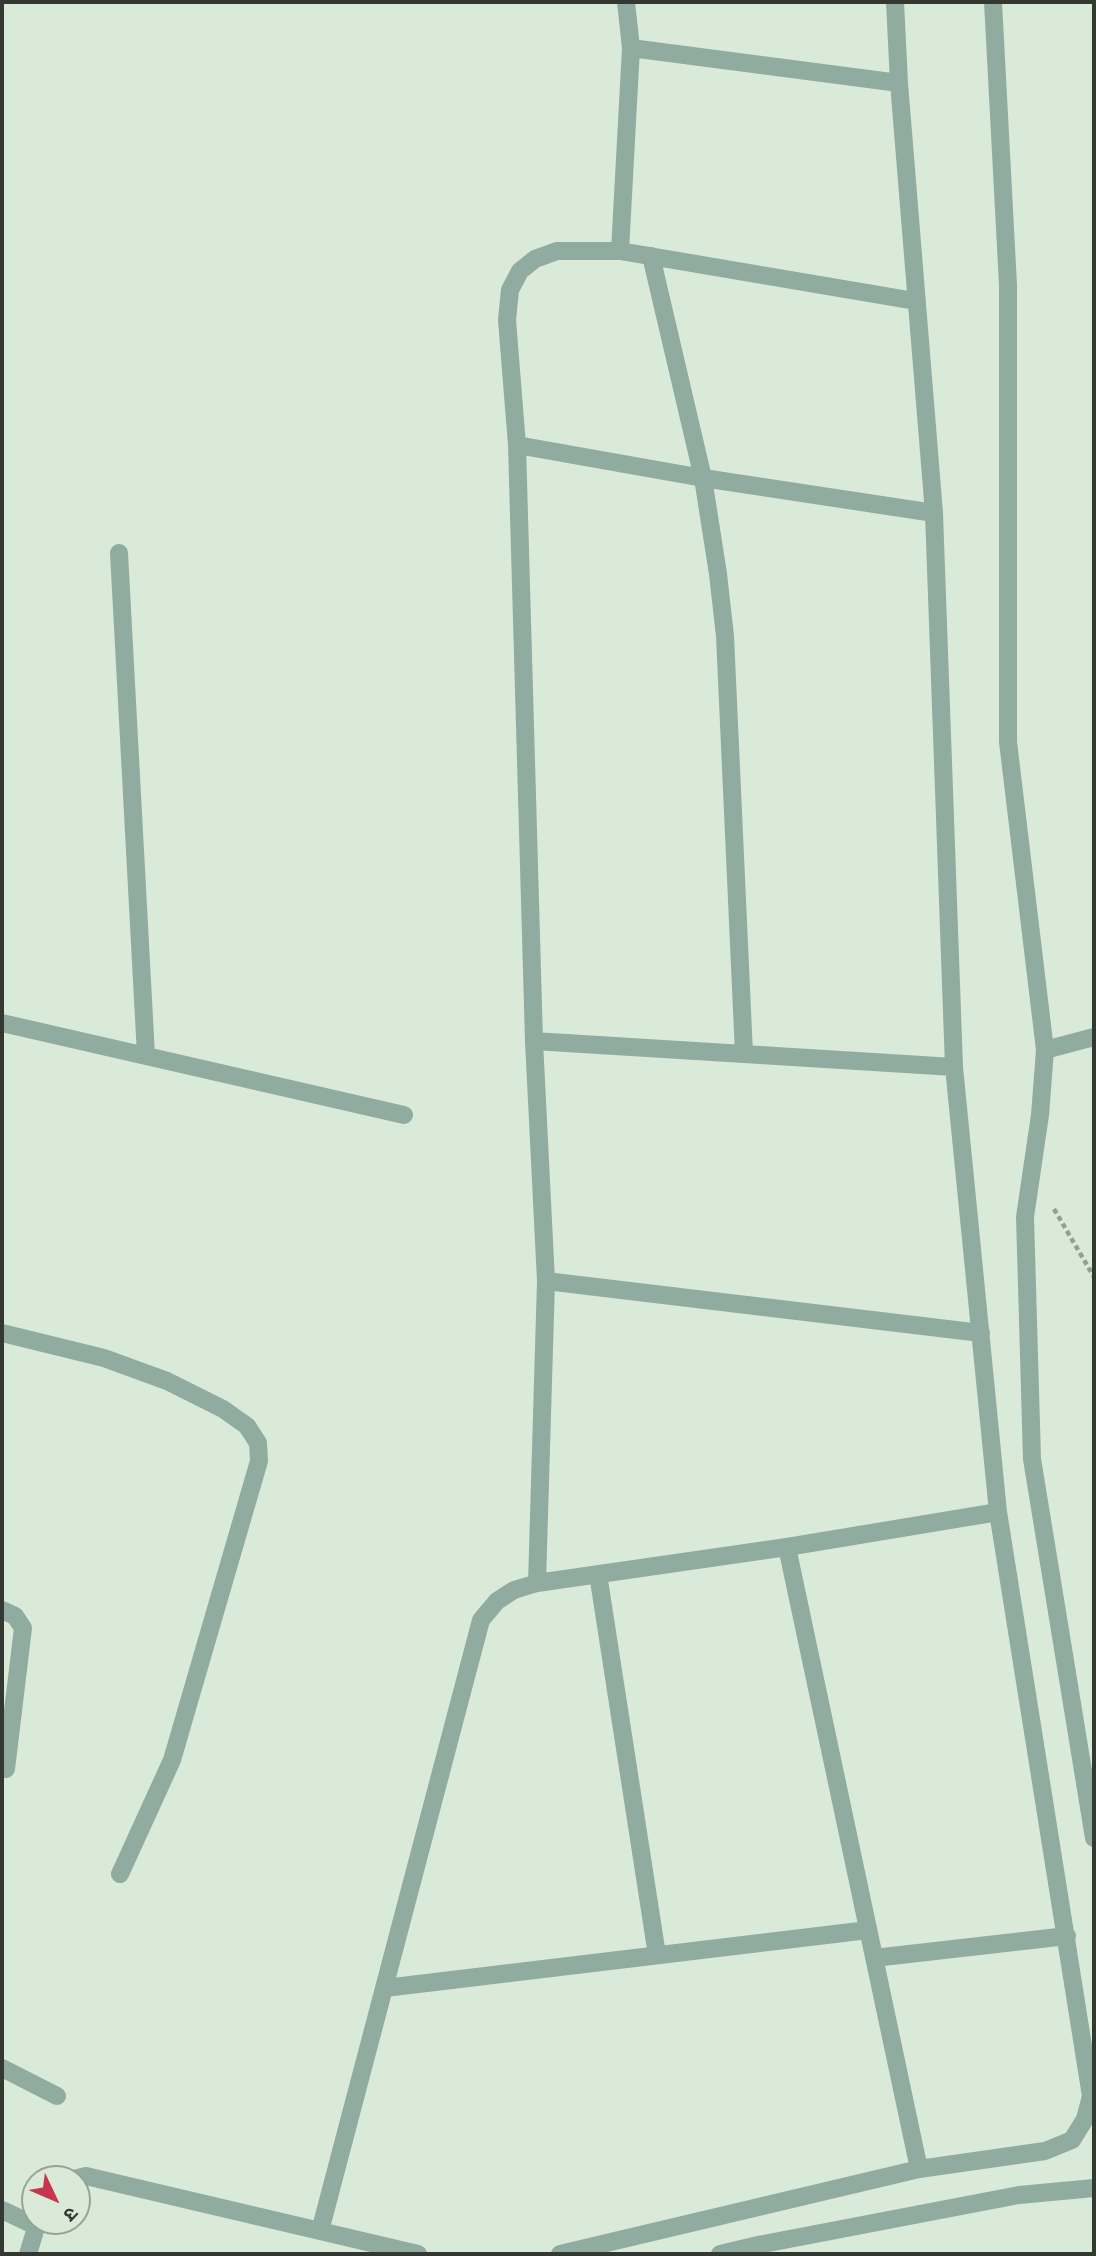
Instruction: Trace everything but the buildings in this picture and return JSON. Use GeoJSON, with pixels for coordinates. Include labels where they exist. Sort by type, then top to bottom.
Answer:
{"type":"FeatureCollection","features":[{"type":"Feature","properties":{"kind":"street"},"geometry":{"type":"LineString","coordinates":[[620,251],[631,48],[626,2]]}},
{"type":"Feature","properties":{"kind":"street"},"geometry":{"type":"LineString","coordinates":[[561,2254],[919,2169],[1045,2151],[1072,2140],[1085,2119],[1091,2096],[998,1511],[954,1067],[934,513],[915,301],[895,2]]}},
{"type":"Feature","properties":{"kind":"street"},"geometry":{"type":"LineString","coordinates":[[993,2],[1008,285],[1008,743],[1045,1050],[1040,1115],[1025,1217],[1032,1459],[1094,1838]]}},
{"type":"Feature","properties":{"kind":"street"},"geometry":{"type":"LineString","coordinates":[[631,48],[899,83]]}},
{"type":"Feature","properties":{"kind":"street"},"geometry":{"type":"LineString","coordinates":[[537,1583],[547,1281],[534,1041],[517,445],[507,320],[510,290],[520,271],[535,259],[557,251],[620,251],[915,301]]}},
{"type":"Feature","properties":{"kind":"street"},"geometry":{"type":"LineString","coordinates":[[651,256],[703,478],[724,636],[744,1054]]}},
{"type":"Feature","properties":{"kind":"street"},"geometry":{"type":"LineString","coordinates":[[517,445],[703,478],[934,513]]}},
{"type":"Feature","properties":{"kind":"street"},"geometry":{"type":"LineString","coordinates":[[119,553],[146,1055]]}},
{"type":"Feature","properties":{"kind":"street"},"geometry":{"type":"LineString","coordinates":[[2,1023],[404,1115]]}},
{"type":"Feature","properties":{"kind":"street"},"geometry":{"type":"LineString","coordinates":[[1045,1050],[1094,1037]]}},
{"type":"Feature","properties":{"kind":"street"},"geometry":{"type":"LineString","coordinates":[[534,1041],[954,1067]]}},
{"type":"Feature","properties":{"kind":"street"},"geometry":{"type":"LineString","coordinates":[[547,1281],[981,1333]]}},
{"type":"Feature","properties":{"kind":"street"},"geometry":{"type":"LineString","coordinates":[[2,1333],[104,1358],[167,1381],[223,1409],[247,1426],[258,1443],[259,1461],[172,1760],[120,1874]]}},
{"type":"Feature","properties":{"kind":"street"},"geometry":{"type":"LineString","coordinates":[[320,2231],[481,1620],[498,1601],[514,1590],[537,1583],[787,1547],[998,1511]]}},
{"type":"Feature","properties":{"kind":"street"},"geometry":{"type":"LineString","coordinates":[[787,1547],[919,2169]]}},
{"type":"Feature","properties":{"kind":"street"},"geometry":{"type":"LineString","coordinates":[[598,1574],[657,1955]]}},
{"type":"Feature","properties":{"kind":"street"},"geometry":{"type":"LineString","coordinates":[[2,1610],[15,1616],[23,1628],[6,1769]]}},
{"type":"Feature","properties":{"kind":"street"},"geometry":{"type":"LineString","coordinates":[[386,1988],[868,1930]]}},
{"type":"Feature","properties":{"kind":"street"},"geometry":{"type":"LineString","coordinates":[[874,1958],[1067,1936]]}},
{"type":"Feature","properties":{"kind":"street"},"geometry":{"type":"LineString","coordinates":[[2,2068],[57,2096]]}},
{"type":"Feature","properties":{"kind":"street"},"geometry":{"type":"LineString","coordinates":[[91,2177],[418,2254]]}},
{"type":"Feature","properties":{"kind":"street"},"geometry":{"type":"LineString","coordinates":[[720,2254],[1019,2195],[1094,2188]]}},
{"type":"Feature","properties":{"kind":"street"},"geometry":{"type":"LineString","coordinates":[[2,2210],[21,2217]]}},
{"type":"Feature","properties":{"kind":"street"},"geometry":{"type":"LineString","coordinates":[[28,2254],[34,2235]]}},
{"type":"Feature","properties":{"kind":"path"},"geometry":{"type":"LineString","coordinates":[[1031,1171],[1094,1277]]}}]}
